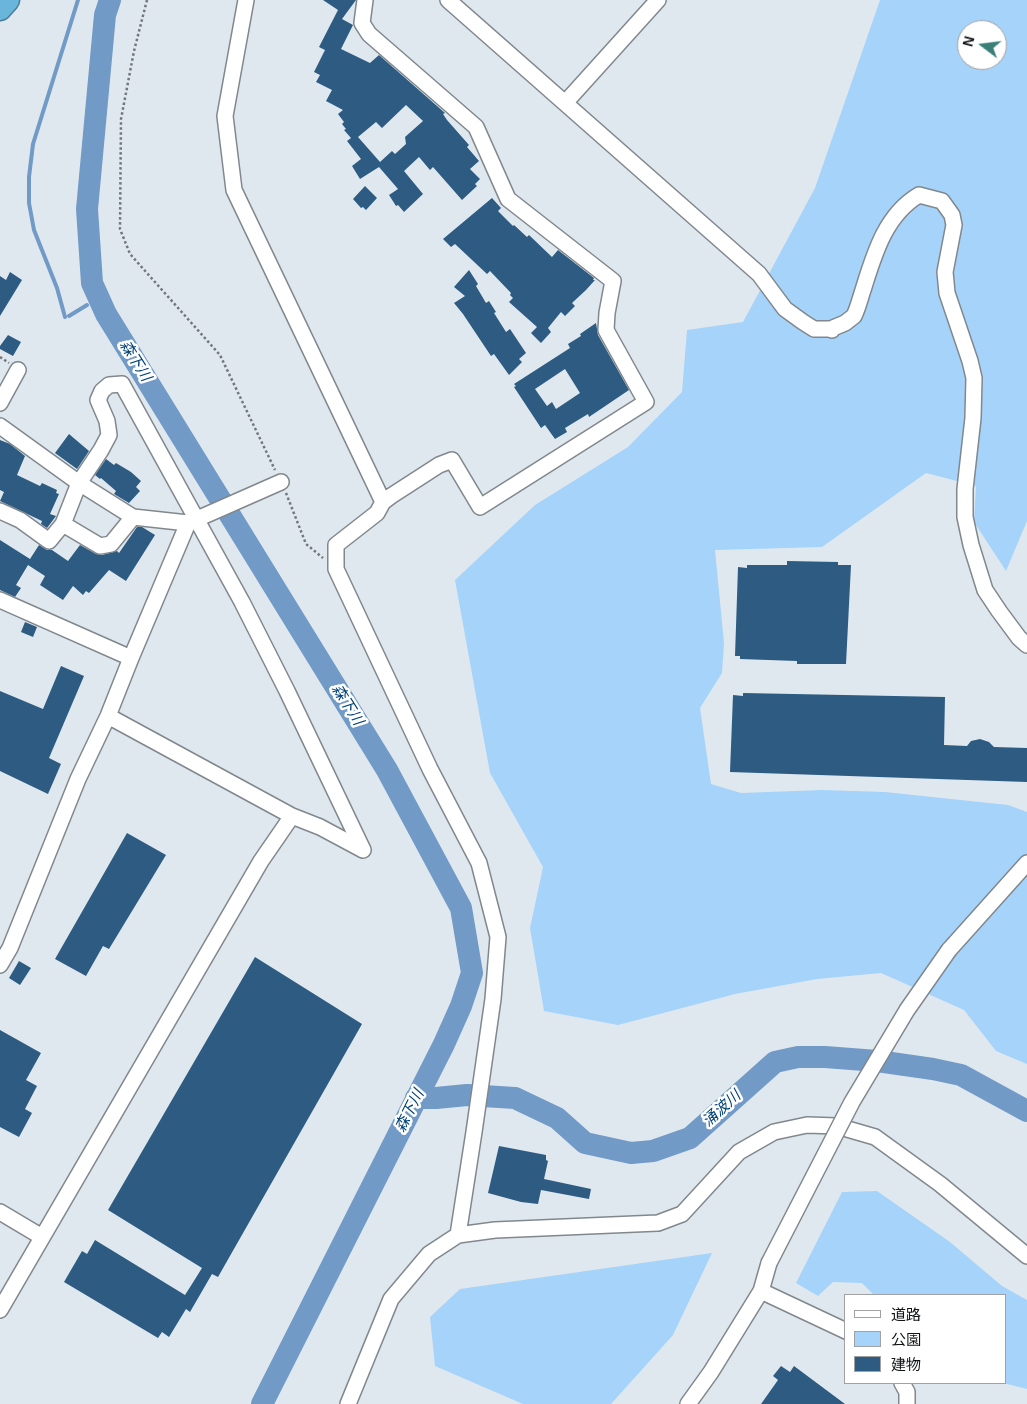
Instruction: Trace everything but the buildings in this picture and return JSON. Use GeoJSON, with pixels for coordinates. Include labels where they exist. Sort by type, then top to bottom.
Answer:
{"type":"FeatureCollection","features":[{"type":"Feature","properties":{"kind":"highway"},"geometry":{"type":"LineString","coordinates":[[0,10],[8,0]]}},
{"type":"Feature","properties":{"kind":"street"},"geometry":{"type":"LineString","coordinates":[[246,0],[225,116],[234,190],[383,502]]}},
{"type":"Feature","properties":{"kind":"street"},"geometry":{"type":"LineString","coordinates":[[365,0],[362,23],[369,34],[476,127],[508,199],[613,280],[606,330],[646,402],[480,507],[452,460],[440,465],[383,502],[378,513],[336,545],[336,569],[430,769],[479,864],[498,937],[482,1077],[458,1235]]}},
{"type":"Feature","properties":{"kind":"street"},"geometry":{"type":"LineString","coordinates":[[448,0],[759,274],[785,309],[814,329],[832,330],[846,323],[854,316],[877,245],[896,215],[908,202],[919,195],[942,201],[952,215],[954,225],[945,272],[947,294],[974,378],[973,418],[965,489],[964,517],[985,590],[1019,638],[1027,645]]}},
{"type":"Feature","properties":{"kind":"street"},"geometry":{"type":"LineString","coordinates":[[565,103],[658,0]]}},
{"type":"Feature","properties":{"kind":"street"},"geometry":{"type":"LineString","coordinates":[[0,403],[18,370]]}},
{"type":"Feature","properties":{"kind":"street"},"geometry":{"type":"LineString","coordinates":[[0,511],[20,520],[49,542],[62,524],[79,483],[109,435],[107,421],[98,400],[102,391],[109,385],[122,384],[197,520],[282,682],[363,850],[292,816],[108,716]]}},
{"type":"Feature","properties":{"kind":"street"},"geometry":{"type":"LineString","coordinates":[[0,426],[79,483],[133,517],[197,520],[278,484]]}},
{"type":"Feature","properties":{"kind":"street"},"geometry":{"type":"LineString","coordinates":[[62,524],[100,546],[111,544],[133,517]]}},
{"type":"Feature","properties":{"kind":"street"},"geometry":{"type":"LineString","coordinates":[[0,965],[10,948],[78,779],[108,716],[131,658],[197,520]]}},
{"type":"Feature","properties":{"kind":"street"},"geometry":{"type":"LineString","coordinates":[[0,600],[131,658]]}},
{"type":"Feature","properties":{"kind":"street"},"geometry":{"type":"LineString","coordinates":[[0,1310],[261,860],[292,816]]}},
{"type":"Feature","properties":{"kind":"street"},"geometry":{"type":"LineString","coordinates":[[688,1404],[711,1372],[761,1291],[769,1263],[852,1102],[907,1010],[949,950],[1027,863]]}},
{"type":"Feature","properties":{"kind":"street"},"geometry":{"type":"LineString","coordinates":[[348,1404],[391,1299],[429,1254],[458,1235],[495,1230],[658,1224],[682,1214],[739,1152],[774,1132],[808,1126],[837,1126],[875,1137],[940,1184],[1027,1256]]}},
{"type":"Feature","properties":{"kind":"street"},"geometry":{"type":"LineString","coordinates":[[0,1212],[42,1237]]}},
{"type":"Feature","properties":{"kind":"street"},"geometry":{"type":"LineString","coordinates":[[761,1291],[844,1330]]}},
{"type":"Feature","properties":{"kind":"street"},"geometry":{"type":"LineString","coordinates":[[903,1384],[907,1392],[907,1404]]}},
{"type":"Feature","properties":{"kind":"path"},"geometry":{"type":"LineString","coordinates":[[147,0],[134,52],[121,119],[120,229],[130,254],[220,355],[306,544],[336,569]]}},
{"type":"Feature","properties":{"kind":"green space"},"geometry":{"type":"Polygon","coordinates":[[[880,0],[1027,0],[1027,521],[1006,571],[974,522],[976,486],[926,473],[822,547],[715,550],[724,643],[722,673],[700,708],[711,784],[741,793],[822,790],[885,792],[1008,805],[1027,812],[1027,1064],[996,1051],[964,1010],[881,973],[817,979],[735,994],[618,1025],[544,1011],[530,928],[543,867],[490,773],[455,580],[535,505],[628,447],[682,392],[687,330],[743,322],[815,188],[880,0]]]}},
{"type":"Feature","properties":{"kind":"green space"},"geometry":{"type":"Polygon","coordinates":[[[877,1191],[950,1242],[1002,1286],[1027,1300],[1027,1389],[1007,1384],[1007,1294],[873,1294],[862,1283],[833,1282],[818,1296],[796,1283],[842,1192],[877,1191]]]}},
{"type":"Feature","properties":{"kind":"green space"},"geometry":{"type":"Polygon","coordinates":[[[712,1253],[673,1335],[611,1404],[523,1404],[435,1366],[430,1317],[460,1289],[712,1253]]]}},
{"type":"Feature","properties":{"kind":"waterway"},"geometry":{"type":"LineString","coordinates":[[65,317],[57,288],[34,230],[29,203],[29,177],[33,144],[78,0]]}},
{"type":"Feature","properties":{"kind":"waterway","name":"森下川"},"geometry":{"type":"LineString","coordinates":[[110,0],[105,15],[87,209],[92,283],[106,314],[387,770],[461,908],[472,973],[461,1006],[444,1044],[262,1404]]}},
{"type":"Feature","properties":{"kind":"waterway"},"geometry":{"type":"LineString","coordinates":[[69,316],[87,305]]}},
{"type":"Feature","properties":{"kind":"waterway","name":"涌波川"},"geometry":{"type":"LineString","coordinates":[[416,1098],[467,1095],[515,1098],[557,1118],[585,1143],[631,1153],[653,1151],[690,1138],[775,1062],[798,1057],[877,1061],[961,1075],[1027,1111]]}}]}
